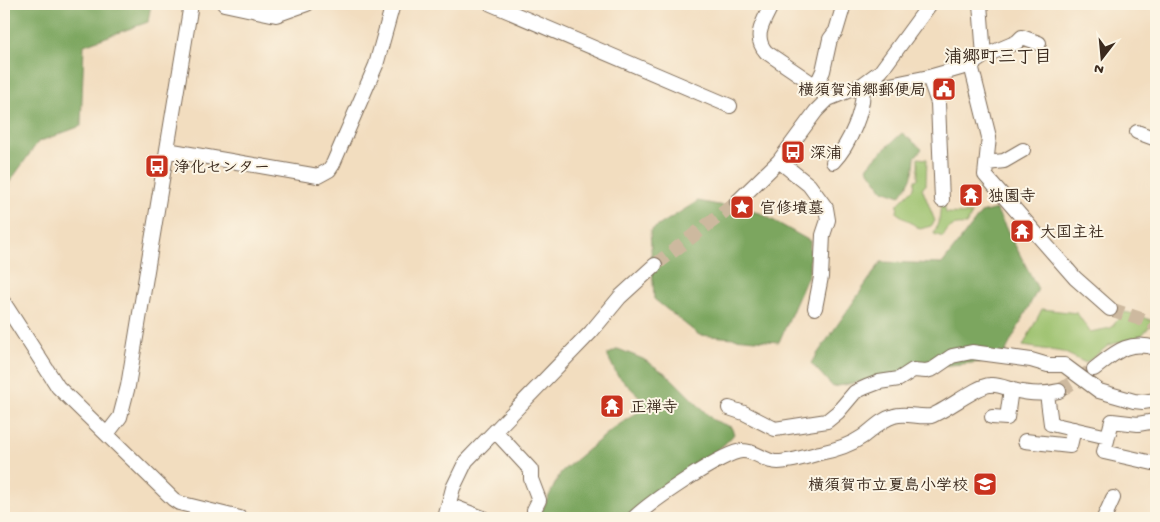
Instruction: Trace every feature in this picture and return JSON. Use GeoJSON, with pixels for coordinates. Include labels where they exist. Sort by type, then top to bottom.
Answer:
{"type":"FeatureCollection","features":[{"type":"Feature","properties":{"kind":"street"},"geometry":{"type":"LineString","coordinates":[[107,434],[118,422],[124,405],[191,4]]}},
{"type":"Feature","properties":{"kind":"street"},"geometry":{"type":"LineString","coordinates":[[224,4],[276,15],[307,4]]}},
{"type":"Feature","properties":{"kind":"street"},"geometry":{"type":"LineString","coordinates":[[167,150],[318,176],[324,173],[333,164],[376,65],[393,4]]}},
{"type":"Feature","properties":{"kind":"street"},"geometry":{"type":"LineString","coordinates":[[491,4],[730,106]]}},
{"type":"Feature","properties":{"kind":"street"},"geometry":{"type":"LineString","coordinates":[[772,4],[760,29],[760,45],[766,52],[816,86],[828,99]]}},
{"type":"Feature","properties":{"kind":"street"},"geometry":{"type":"LineString","coordinates":[[816,86],[823,71],[830,39],[836,31],[844,4]]}},
{"type":"Feature","properties":{"kind":"street"},"geometry":{"type":"LineString","coordinates":[[738,202],[779,161],[816,111],[828,99],[864,84],[881,72],[930,4]]}},
{"type":"Feature","properties":{"kind":"street"},"geometry":{"type":"LineString","coordinates":[[980,4],[984,56]]}},
{"type":"Feature","properties":{"kind":"street"},"geometry":{"type":"LineString","coordinates":[[864,84],[885,86],[929,78],[970,65],[984,56],[1017,42],[1022,37],[1039,43]]}},
{"type":"Feature","properties":{"kind":"street"},"geometry":{"type":"LineString","coordinates":[[970,65],[989,137],[985,175],[1075,278],[1110,309]]}},
{"type":"Feature","properties":{"kind":"street"},"geometry":{"type":"LineString","coordinates":[[929,78],[938,103],[942,200]]}},
{"type":"Feature","properties":{"kind":"street"},"geometry":{"type":"LineString","coordinates":[[833,162],[843,152],[853,130],[864,96],[864,84]]}},
{"type":"Feature","properties":{"kind":"street"},"geometry":{"type":"LineString","coordinates":[[1137,132],[1156,139]]}},
{"type":"Feature","properties":{"kind":"street"},"geometry":{"type":"LineString","coordinates":[[987,163],[1004,161],[1024,150]]}},
{"type":"Feature","properties":{"kind":"street"},"geometry":{"type":"LineString","coordinates":[[779,161],[809,185],[826,208],[828,220],[823,235],[821,277],[815,308]]}},
{"type":"Feature","properties":{"kind":"street"},"geometry":{"type":"LineString","coordinates":[[483,518],[447,512],[453,488],[466,461],[591,332],[620,296],[655,265]]}},
{"type":"Feature","properties":{"kind":"street"},"geometry":{"type":"LineString","coordinates":[[4,303],[58,387],[173,499],[198,513],[240,518]]}},
{"type":"Feature","properties":{"kind":"street"},"geometry":{"type":"LineString","coordinates":[[1094,369],[1115,352],[1128,346],[1156,346]]}},
{"type":"Feature","properties":{"kind":"street"},"geometry":{"type":"LineString","coordinates":[[729,408],[744,413],[775,429],[827,421],[838,412],[855,392],[866,386],[899,379],[913,370],[926,371],[934,369],[952,356],[972,352],[1032,360],[1048,365],[1064,365],[1099,391],[1143,402],[1156,400]]}},
{"type":"Feature","properties":{"kind":"street"},"geometry":{"type":"LineString","coordinates":[[634,518],[703,468],[738,451],[745,450],[772,462],[783,462],[819,454],[844,447],[893,416],[923,418],[931,416],[991,385],[1024,393],[1053,392],[1051,424],[1108,437]]}},
{"type":"Feature","properties":{"kind":"street"},"geometry":{"type":"LineString","coordinates":[[992,417],[1007,418],[1011,389]]}},
{"type":"Feature","properties":{"kind":"street"},"geometry":{"type":"LineString","coordinates":[[1156,424],[1155,421],[1138,424],[1112,421],[1104,452],[1153,463],[1156,461]]}},
{"type":"Feature","properties":{"kind":"street"},"geometry":{"type":"LineString","coordinates":[[1025,441],[1070,446],[1074,429]]}},
{"type":"Feature","properties":{"kind":"street"},"geometry":{"type":"LineString","coordinates":[[495,430],[531,470],[531,479],[539,500],[534,510]]}},
{"type":"Feature","properties":{"kind":"street"},"geometry":{"type":"LineString","coordinates":[[1104,518],[1112,498]]}},
{"type":"Feature","properties":{"kind":"green space"},"geometry":{"type":"Polygon","coordinates":[[[4,4],[151,4],[148,22],[84,45],[81,126],[38,142],[4,190],[4,4]]]}},
{"type":"Feature","properties":{"kind":"green space"},"geometry":{"type":"Polygon","coordinates":[[[902,133],[922,149],[915,157],[911,178],[900,196],[883,190],[867,168],[902,133]]]}},
{"type":"Feature","properties":{"kind":"green space"},"geometry":{"type":"Polygon","coordinates":[[[918,158],[927,159],[926,185],[922,188],[935,221],[931,226],[920,229],[897,213],[898,204],[914,188],[915,180],[918,179],[918,158]]]}},
{"type":"Feature","properties":{"kind":"green space"},"geometry":{"type":"Polygon","coordinates":[[[698,201],[760,213],[810,241],[809,273],[779,342],[699,335],[654,299],[650,231],[698,201]]]}},
{"type":"Feature","properties":{"kind":"green space"},"geometry":{"type":"Polygon","coordinates":[[[941,204],[944,204],[946,213],[972,214],[966,225],[952,226],[943,237],[934,234],[939,220],[941,204]]]}},
{"type":"Feature","properties":{"kind":"green space"},"geometry":{"type":"Polygon","coordinates":[[[996,209],[1038,289],[1001,360],[941,366],[833,387],[811,363],[881,262],[942,264],[981,213],[996,209]]]}},
{"type":"Feature","properties":{"kind":"green space"},"geometry":{"type":"Polygon","coordinates":[[[1042,309],[1077,313],[1090,332],[1111,328],[1124,312],[1139,315],[1154,322],[1140,337],[1109,345],[1086,363],[1063,352],[1023,346],[1042,309]]]}},
{"type":"Feature","properties":{"kind":"green space"},"geometry":{"type":"Polygon","coordinates":[[[618,349],[643,359],[668,375],[713,420],[731,427],[734,434],[718,450],[652,494],[627,518],[538,518],[561,472],[614,428],[641,410],[641,398],[617,375],[607,355],[618,349]]]}},
{"type":"Feature","properties":{"kind":"tunnel"},"geometry":{"type":"LineString","coordinates":[[655,265],[737,202]]}},
{"type":"Feature","properties":{"kind":"tunnel"},"geometry":{"type":"LineString","coordinates":[[1110,309],[1156,324]]}},
{"type":"Feature","properties":{"kind":"tunnel"},"geometry":{"type":"LineString","coordinates":[[1059,391],[1094,369]]}},
{"type":"Feature","properties":{"kind":"place","name":"横須賀浦郷郵便局"},"geometry":{"type":"Point","coordinates":[944,89]}},
{"type":"Feature","properties":{"kind":"place","name":"深浦"},"geometry":{"type":"Point","coordinates":[793,152]}},
{"type":"Feature","properties":{"kind":"place","name":"浄化センター"},"geometry":{"type":"Point","coordinates":[157,166]}},
{"type":"Feature","properties":{"kind":"place","name":"独園寺"},"geometry":{"type":"Point","coordinates":[971,195]}},
{"type":"Feature","properties":{"kind":"place","name":"官修墳墓"},"geometry":{"type":"Point","coordinates":[742,207]}},
{"type":"Feature","properties":{"kind":"place","name":"大国主社"},"geometry":{"type":"Point","coordinates":[1022,231]}},
{"type":"Feature","properties":{"kind":"place","name":"正禅寺"},"geometry":{"type":"Point","coordinates":[612,406]}},
{"type":"Feature","properties":{"kind":"place","name":"横須賀市立夏島小学校"},"geometry":{"type":"Point","coordinates":[985,484]}},
{"type":"Feature","properties":{"kind":"district","name":"浦郷町三丁目"},"geometry":{"type":"Point","coordinates":[998,56]}}]}
